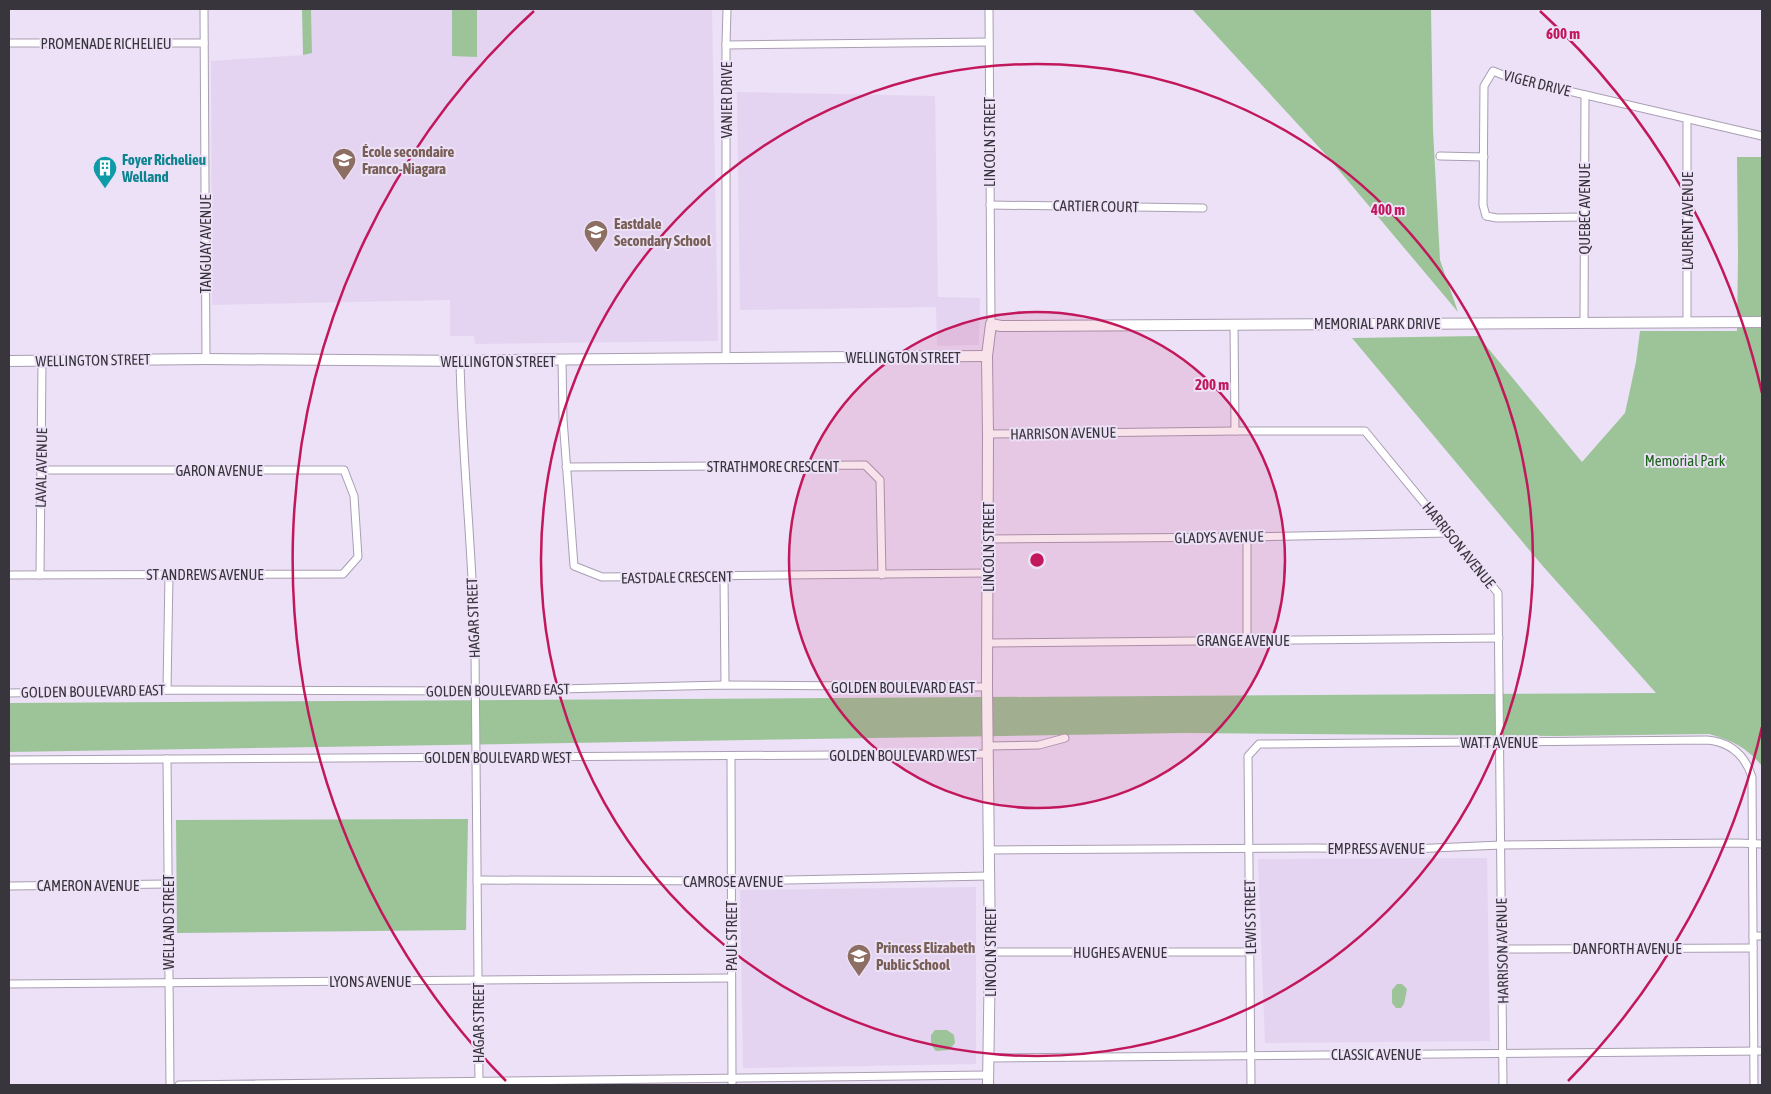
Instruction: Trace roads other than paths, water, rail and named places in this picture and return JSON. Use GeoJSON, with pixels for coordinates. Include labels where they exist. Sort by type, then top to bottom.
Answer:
{"type":"FeatureCollection","features":[{"type":"Feature","properties":{"kind":"main road","name":"MEMORIAL PARK DRIVE"},"geometry":{"type":"LineString","coordinates":[[991,324],[1011,326],[1762,322]]}},
{"type":"Feature","properties":{"kind":"main road","name":"LINCOLN STREET"},"geometry":{"type":"LineString","coordinates":[[988,1080],[990,850],[987,687],[987,356],[991,324]]}},
{"type":"Feature","properties":{"kind":"main road","name":"WELLINGTON STREET"},"geometry":{"type":"LineString","coordinates":[[9,361],[206,359],[460,361],[987,356]]}},
{"type":"Feature","properties":{"kind":"street","name":"TANGUAY AVENUE"},"geometry":{"type":"LineString","coordinates":[[204,9],[206,359]]}},
{"type":"Feature","properties":{"kind":"street"},"geometry":{"type":"LineString","coordinates":[[726,45],[727,9]]}},
{"type":"Feature","properties":{"kind":"street","name":"LINCOLN STREET"},"geometry":{"type":"LineString","coordinates":[[989,9],[991,324]]}},
{"type":"Feature","properties":{"kind":"street","name":"VANIER DRIVE"},"geometry":{"type":"LineString","coordinates":[[726,358],[726,45],[989,42]]}},
{"type":"Feature","properties":{"kind":"street","name":"PROMENADE RICHELIEU"},"geometry":{"type":"LineString","coordinates":[[9,43],[204,43]]}},
{"type":"Feature","properties":{"kind":"street","name":"VIGER DRIVE"},"geometry":{"type":"LineString","coordinates":[[1584,217],[1497,218],[1486,216],[1483,205],[1484,86],[1493,71],[1508,77],[1762,136]]}},
{"type":"Feature","properties":{"kind":"street","name":"QUEBEC AVENUE"},"geometry":{"type":"LineString","coordinates":[[1584,324],[1585,95]]}},
{"type":"Feature","properties":{"kind":"street","name":"LAURENT AVENUE"},"geometry":{"type":"LineString","coordinates":[[1687,118],[1687,323]]}},
{"type":"Feature","properties":{"kind":"street"},"geometry":{"type":"LineString","coordinates":[[1440,156],[1484,157]]}},
{"type":"Feature","properties":{"kind":"street","name":"CARTIER COURT"},"geometry":{"type":"LineString","coordinates":[[990,205],[1203,208]]}},
{"type":"Feature","properties":{"kind":"street"},"geometry":{"type":"LineString","coordinates":[[1234,324],[1235,431]]}},
{"type":"Feature","properties":{"kind":"street","name":"EASTDALE CRESCENT"},"geometry":{"type":"LineString","coordinates":[[562,360],[563,419],[574,566],[602,577],[987,573]]}},
{"type":"Feature","properties":{"kind":"street","name":"LAVAL AVENUE"},"geometry":{"type":"LineString","coordinates":[[40,575],[42,361]]}},
{"type":"Feature","properties":{"kind":"street","name":"HAGAR STREET"},"geometry":{"type":"LineString","coordinates":[[460,361],[463,452],[474,611],[479,1083]]}},
{"type":"Feature","properties":{"kind":"street","name":"HARRISON AVENUE"},"geometry":{"type":"LineString","coordinates":[[988,434],[1366,431],[1498,592],[1503,1085]]}},
{"type":"Feature","properties":{"kind":"street","name":"STRATHMORE CRESCENT"},"geometry":{"type":"LineString","coordinates":[[566,467],[865,465],[880,480],[882,574]]}},
{"type":"Feature","properties":{"kind":"street","name":"GARON AVENUE"},"geometry":{"type":"LineString","coordinates":[[40,470],[344,470],[354,496],[356,521]]}},
{"type":"Feature","properties":{"kind":"street","name":"ST ANDREWS AVENUE"},"geometry":{"type":"LineString","coordinates":[[9,575],[343,574],[358,557],[356,521]]}},
{"type":"Feature","properties":{"kind":"street","name":"GLADYS AVENUE"},"geometry":{"type":"LineString","coordinates":[[988,539],[1450,533]]}},
{"type":"Feature","properties":{"kind":"street"},"geometry":{"type":"LineString","coordinates":[[1247,537],[1247,640]]}},
{"type":"Feature","properties":{"kind":"street"},"geometry":{"type":"LineString","coordinates":[[167,690],[169,574]]}},
{"type":"Feature","properties":{"kind":"street"},"geometry":{"type":"LineString","coordinates":[[724,576],[725,685]]}},
{"type":"Feature","properties":{"kind":"street","name":"GRANGE AVENUE"},"geometry":{"type":"LineString","coordinates":[[988,643],[1499,638]]}},
{"type":"Feature","properties":{"kind":"street","name":"GOLDEN BOULEVARD EAST"},"geometry":{"type":"LineString","coordinates":[[9,693],[167,690],[476,691],[725,685],[987,687]]}},
{"type":"Feature","properties":{"kind":"street","name":"GOLDEN BOULEVARD WEST"},"geometry":{"type":"LineString","coordinates":[[9,760],[731,756],[988,750],[1039,745],[1065,738]]}},
{"type":"Feature","properties":{"kind":"street","name":"WATT AVENUE"},"geometry":{"type":"LineString","coordinates":[[1252,749],[1259,744],[1707,740],[1724,743],[1733,748],[1749,768],[1752,786],[1752,843]]}},
{"type":"Feature","properties":{"kind":"street","name":"LEWIS STREET"},"geometry":{"type":"LineString","coordinates":[[1250,1085],[1248,756],[1252,749]]}},
{"type":"Feature","properties":{"kind":"street","name":"PAUL STREET"},"geometry":{"type":"LineString","coordinates":[[731,756],[732,1082]]}},
{"type":"Feature","properties":{"kind":"street","name":"WELLAND STREET"},"geometry":{"type":"LineString","coordinates":[[167,759],[170,1085]]}},
{"type":"Feature","properties":{"kind":"street"},"geometry":{"type":"LineString","coordinates":[[1752,843],[1753,948],[1758,1050],[1754,1085]]}},
{"type":"Feature","properties":{"kind":"street","name":"EMPRESS AVENUE"},"geometry":{"type":"LineString","coordinates":[[990,850],[1411,849],[1501,845],[1762,844]]}},
{"type":"Feature","properties":{"kind":"street","name":"CAMROSE AVENUE"},"geometry":{"type":"LineString","coordinates":[[477,880],[731,881],[989,876]]}},
{"type":"Feature","properties":{"kind":"street","name":"CAMERON AVENUE"},"geometry":{"type":"LineString","coordinates":[[9,886],[168,884]]}},
{"type":"Feature","properties":{"kind":"street"},"geometry":{"type":"LineString","coordinates":[[1753,936],[1762,936]]}},
{"type":"Feature","properties":{"kind":"street","name":"DANFORTH AVENUE"},"geometry":{"type":"LineString","coordinates":[[1502,949],[1753,948]]}},
{"type":"Feature","properties":{"kind":"street","name":"HUGHES AVENUE"},"geometry":{"type":"LineString","coordinates":[[990,952],[1250,952]]}},
{"type":"Feature","properties":{"kind":"street","name":"LYONS AVENUE"},"geometry":{"type":"LineString","coordinates":[[9,984],[731,978]]}},
{"type":"Feature","properties":{"kind":"street","name":"CLASSIC AVENUE"},"geometry":{"type":"LineString","coordinates":[[989,1058],[1758,1050]]}},
{"type":"Feature","properties":{"kind":"street"},"geometry":{"type":"LineString","coordinates":[[179,1085],[988,1080]]}},
{"type":"Feature","properties":{"kind":"place","name":"École secondaire Franco-Niagara"},"geometry":{"type":"Point","coordinates":[344,181]}},
{"type":"Feature","properties":{"kind":"place","name":"Foyer Richelieu Welland"},"geometry":{"type":"Point","coordinates":[105,189]}},
{"type":"Feature","properties":{"kind":"place","name":"Eastdale Secondary School"},"geometry":{"type":"Point","coordinates":[596,253]}},
{"type":"Feature","properties":{"kind":"place","name":"Princess Elizabeth Public School"},"geometry":{"type":"Point","coordinates":[859,977]}},
{"type":"Feature","properties":{"kind":"park label","name":"Memorial Park"},"geometry":{"type":"Point","coordinates":[1685,460]}}]}
